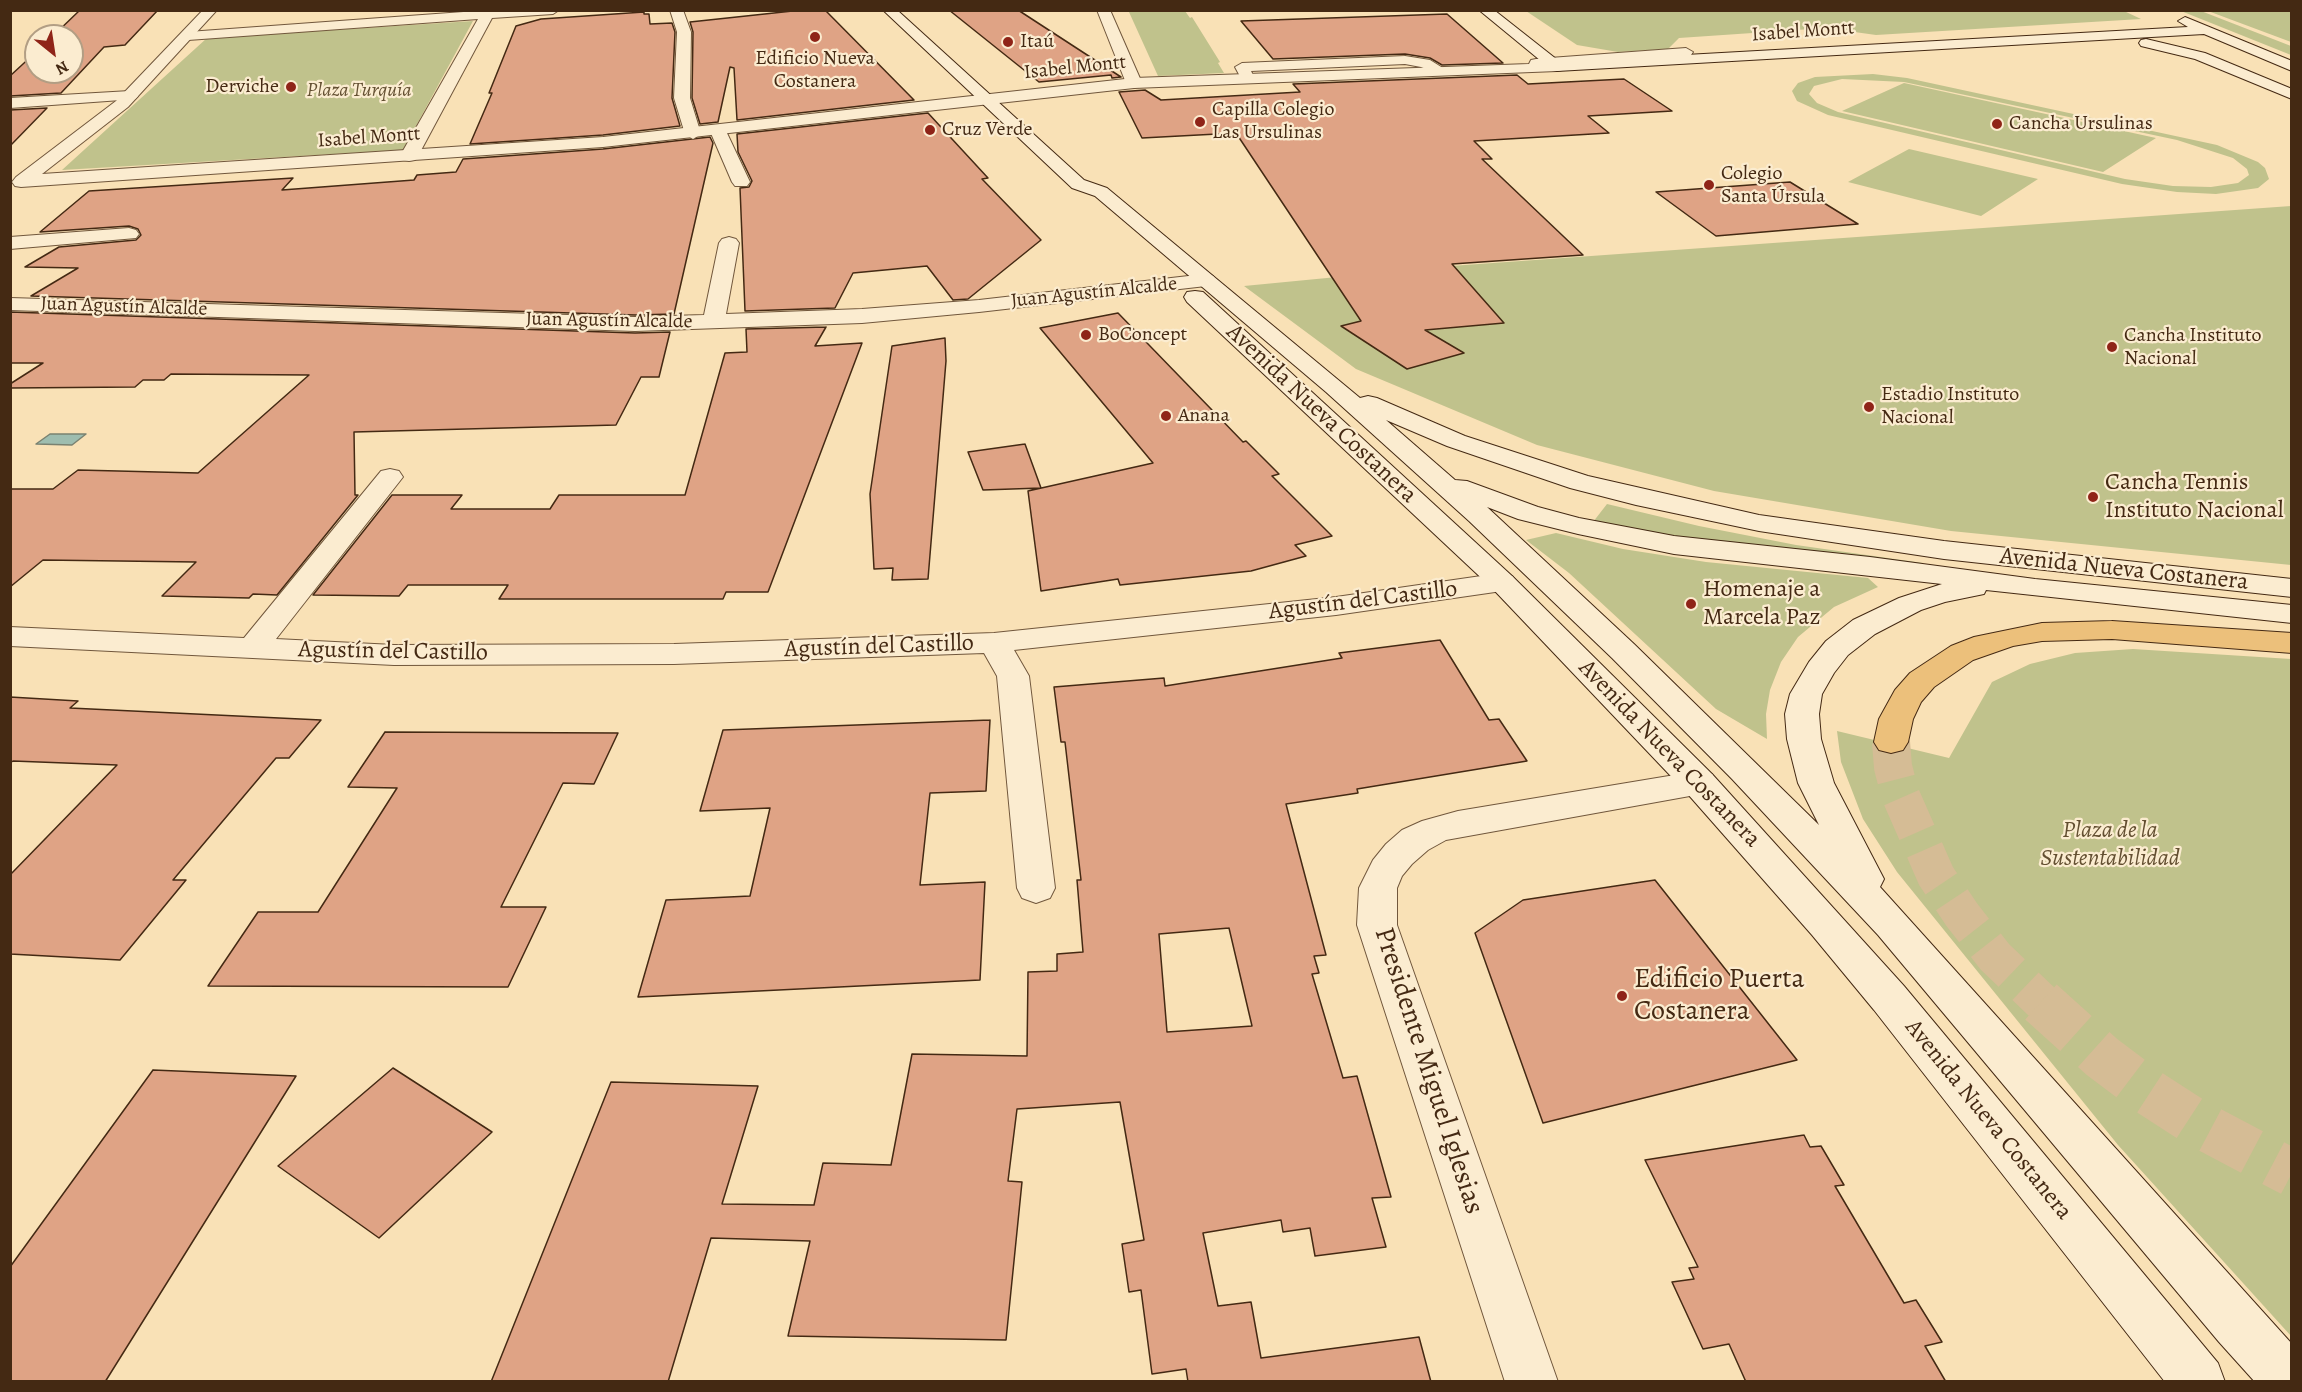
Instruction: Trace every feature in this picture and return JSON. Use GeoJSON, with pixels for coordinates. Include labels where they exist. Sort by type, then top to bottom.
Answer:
{"type":"FeatureCollection","features":[{"type":"Feature","properties":{"kind":"highway"},"geometry":{"type":"LineString","coordinates":[[1891,742],[1896,719],[1907,698],[1922,680],[1962,653],[2003,639],[2042,632],[2112,630],[2292,643]]}},
{"type":"Feature","properties":{"kind":"street"},"geometry":{"type":"LineString","coordinates":[[16,185],[130,96],[211,10]]}},
{"type":"Feature","properties":{"kind":"street"},"geometry":{"type":"LineString","coordinates":[[188,36],[553,10]]}},
{"type":"Feature","properties":{"kind":"street"},"geometry":{"type":"LineString","coordinates":[[676,10],[684,32],[682,98],[693,134]]}},
{"type":"Feature","properties":{"kind":"street","name":"Avenida Nueva Costanera"},"geometry":{"type":"LineString","coordinates":[[889,10],[1078,184],[1084,196],[1144,254]]}},
{"type":"Feature","properties":{"kind":"street"},"geometry":{"type":"LineString","coordinates":[[1103,10],[1134,83]]}},
{"type":"Feature","properties":{"kind":"street"},"geometry":{"type":"LineString","coordinates":[[1485,10],[1554,64]]}},
{"type":"Feature","properties":{"kind":"street"},"geometry":{"type":"LineString","coordinates":[[409,156],[487,15]]}},
{"type":"Feature","properties":{"kind":"street"},"geometry":{"type":"LineString","coordinates":[[2161,19],[2176,30],[2292,85]]}},
{"type":"Feature","properties":{"kind":"street","name":"Isabel Montt"},"geometry":{"type":"LineString","coordinates":[[1554,64],[1666,56],[1686,52],[2161,19],[2189,23],[2205,30]]}},
{"type":"Feature","properties":{"kind":"street"},"geometry":{"type":"LineString","coordinates":[[2205,30],[2292,67]]}},
{"type":"Feature","properties":{"kind":"street","name":"Isabel Montt"},"geometry":{"type":"LineString","coordinates":[[16,185],[693,134],[986,99],[1245,73],[1439,70],[2205,30]]}},
{"type":"Feature","properties":{"kind":"street"},"geometry":{"type":"LineString","coordinates":[[2085,35],[2124,39],[2180,50],[2292,95]]}},
{"type":"Feature","properties":{"kind":"street"},"geometry":{"type":"LineString","coordinates":[[1568,47],[1602,53],[1686,52]]}},
{"type":"Feature","properties":{"kind":"street"},"geometry":{"type":"LineString","coordinates":[[10,103],[130,96]]}},
{"type":"Feature","properties":{"kind":"street"},"geometry":{"type":"LineString","coordinates":[[718,131],[741,182]]}},
{"type":"Feature","properties":{"kind":"street","name":"Avenida Nueva Costanera"},"geometry":{"type":"LineString","coordinates":[[1078,184],[1101,192],[1334,387],[1441,481],[1623,651],[1744,770],[1892,924],[2237,1324],[2291,1382]]}},
{"type":"Feature","properties":{"kind":"street"},"geometry":{"type":"LineString","coordinates":[[10,243],[129,234]]}},
{"type":"Feature","properties":{"kind":"street"},"geometry":{"type":"LineString","coordinates":[[714,322],[729,243]]}},
{"type":"Feature","properties":{"kind":"street","name":"Avenida Nueva Costanera"},"geometry":{"type":"LineString","coordinates":[[1170,276],[1502,582],[1699,783],[1889,998],[2199,1382]]}},
{"type":"Feature","properties":{"kind":"street","name":"Juan Agustín Alcalde"},"geometry":{"type":"LineString","coordinates":[[10,304],[635,324],[862,316],[1170,276],[1206,280]]}},
{"type":"Feature","properties":{"kind":"street","name":"Avenida Nueva Costanera"},"geometry":{"type":"LineString","coordinates":[[1334,387],[1417,426],[1521,464],[1636,497],[1703,512],[1822,534],[1888,543],[2292,588]]}},
{"type":"Feature","properties":{"kind":"street"},"geometry":{"type":"LineString","coordinates":[[1351,441],[1441,481]]}},
{"type":"Feature","properties":{"kind":"street","name":"Agustín del Castillo"},"geometry":{"type":"LineString","coordinates":[[253,648],[390,477]]}},
{"type":"Feature","properties":{"kind":"street","name":"Avenida Nueva Costanera"},"geometry":{"type":"LineString","coordinates":[[1441,481],[1538,515],[1578,526],[1674,545],[1870,566],[2035,588],[2292,614]]}},
{"type":"Feature","properties":{"kind":"street","name":"Agustín del Castillo"},"geometry":{"type":"LineString","coordinates":[[10,636],[394,655],[674,654],[994,643],[1336,606],[1502,582]]}},
{"type":"Feature","properties":{"kind":"street"},"geometry":{"type":"LineString","coordinates":[[1892,924],[1852,858],[1816,783],[1804,739],[1802,714],[1806,694],[1821,669],[1838,648],[1864,627],[1910,604],[1970,588],[2035,588]]}},
{"type":"Feature","properties":{"kind":"street"},"geometry":{"type":"LineString","coordinates":[[994,643],[1013,676],[1036,888]]}},
{"type":"Feature","properties":{"kind":"street","name":"Presidente Miguel Iglesias"},"geometry":{"type":"LineString","coordinates":[[1532,1382],[1377,925],[1378,888],[1386,870],[1398,854],[1415,840],[1435,830],[1458,824],[1699,783]]}},
{"type":"Feature","properties":{"kind":"green space"},"geometry":{"type":"Polygon","coordinates":[[[1185,11],[1190,18],[1192,17],[1220,62],[1218,63],[1224,73],[1158,76],[1129,12],[1185,11]]]}},
{"type":"Feature","properties":{"kind":"green space"},"geometry":{"type":"Polygon","coordinates":[[[1526,11],[2124,11],[2141,19],[1876,35],[1826,28],[1679,38],[1668,49],[1618,52],[1577,45],[1526,11]]]}},
{"type":"Feature","properties":{"kind":"green space"},"geometry":{"type":"Polygon","coordinates":[[[2181,11],[2201,11],[2291,46],[2291,55],[2181,11]]]}},
{"type":"Feature","properties":{"kind":"green space"},"geometry":{"type":"Polygon","coordinates":[[[2208,11],[2291,11],[2291,42],[2208,11]]]}},
{"type":"Feature","properties":{"kind":"green space","name":"Plaza Turquía"},"geometry":{"type":"Polygon","coordinates":[[[473,21],[403,150],[62,170],[207,38],[473,21]]]}},
{"type":"Feature","properties":{"kind":"green space"},"geometry":{"type":"Polygon","coordinates":[[[1873,74],[1907,78],[2217,145],[2258,162],[2265,168],[2269,179],[2258,188],[2216,194],[2177,192],[2122,184],[1828,115],[1797,101],[1792,91],[1798,83],[1815,77],[1873,74]],[[1842,79],[1814,86],[1809,94],[1817,103],[1838,112],[2125,179],[2173,186],[2211,187],[2238,183],[2249,175],[2247,169],[2233,158],[2177,140],[1904,82],[1842,79]]]}},
{"type":"Feature","properties":{"kind":"green space","name":"Cancha Ursulinas"},"geometry":{"type":"Polygon","coordinates":[[[1904,83],[2156,138],[2103,172],[1842,111],[1904,83]]]}},
{"type":"Feature","properties":{"kind":"green space","name":"Cancha Ursulinas"},"geometry":{"type":"Polygon","coordinates":[[[1909,149],[2038,179],[1981,216],[1848,182],[1909,149]]]}},
{"type":"Feature","properties":{"kind":"green space","name":"Estadio Instituto Nacional"},"geometry":{"type":"Polygon","coordinates":[[[2291,206],[2291,565],[1951,531],[1714,491],[1537,445],[1356,369],[1244,286],[1451,266],[2291,206]]]}},
{"type":"Feature","properties":{"kind":"green space"},"geometry":{"type":"Polygon","coordinates":[[[1607,504],[1699,526],[1796,545],[1923,563],[1922,565],[1717,544],[1593,522],[1607,504]]]}},
{"type":"Feature","properties":{"kind":"green space"},"geometry":{"type":"Polygon","coordinates":[[[1556,533],[1623,549],[1706,562],[1868,578],[1878,587],[1834,607],[1798,637],[1781,662],[1770,690],[1766,714],[1767,739],[1716,709],[1569,573],[1526,540],[1556,533]]]}},
{"type":"Feature","properties":{"kind":"green space","name":"Plaza de la Sustentabilidad"},"geometry":{"type":"Polygon","coordinates":[[[2133,649],[2291,659],[2291,1336],[2118,1145],[1897,872],[1863,819],[1841,762],[1837,731],[1949,758],[1992,682],[2030,664],[2075,653],[2133,649]]]}},
{"type":"Feature","properties":{"kind":"shaded area"},"geometry":{"type":"Polygon","coordinates":[[[50,434],[86,434],[72,445],[36,444],[50,434]]]}},
{"type":"Feature","properties":{"kind":"building"},"geometry":{"type":"Polygon","coordinates":[[[80,10],[158,10],[125,45],[104,47],[84,68],[84,24],[65,24],[80,10]]]}},
{"type":"Feature","properties":{"kind":"building"},"geometry":{"type":"Polygon","coordinates":[[[802,10],[825,10],[914,100],[737,120],[734,68],[730,67],[718,122],[700,124],[692,98],[693,32],[690,22],[802,10]]]}},
{"type":"Feature","properties":{"kind":"building"},"geometry":{"type":"Polygon","coordinates":[[[949,10],[1018,10],[1121,77],[1112,78],[1111,75],[1039,82],[949,10]]]}},
{"type":"Feature","properties":{"kind":"building"},"geometry":{"type":"Polygon","coordinates":[[[644,12],[644,14],[649,14],[650,24],[672,23],[675,32],[672,98],[680,126],[603,135],[470,144],[492,93],[489,93],[516,26],[541,19],[644,12]]]}},
{"type":"Feature","properties":{"kind":"building"},"geometry":{"type":"Polygon","coordinates":[[[1447,14],[1503,63],[1442,65],[1430,58],[1405,54],[1273,59],[1241,21],[1447,14]]]}},
{"type":"Feature","properties":{"kind":"building"},"geometry":{"type":"Polygon","coordinates":[[[24,63],[24,84],[69,84],[61,93],[10,96],[10,76],[24,63]]]}},
{"type":"Feature","properties":{"kind":"building"},"geometry":{"type":"Polygon","coordinates":[[[1517,75],[1528,84],[1624,79],[1672,111],[1588,116],[1609,133],[1474,141],[1492,159],[1482,159],[1583,255],[1452,264],[1504,323],[1425,330],[1464,353],[1407,369],[1341,326],[1361,321],[1236,133],[1142,138],[1119,92],[1145,90],[1161,100],[1300,92],[1293,84],[1517,75]]]}},
{"type":"Feature","properties":{"kind":"building"},"geometry":{"type":"Polygon","coordinates":[[[47,108],[10,146],[10,110],[47,108]]]}},
{"type":"Feature","properties":{"kind":"building"},"geometry":{"type":"Polygon","coordinates":[[[928,113],[988,178],[982,179],[1041,240],[968,299],[953,300],[927,266],[853,273],[835,308],[745,311],[740,188],[749,187],[752,181],[738,152],[737,134],[928,113]]]}},
{"type":"Feature","properties":{"kind":"building"},"geometry":{"type":"Polygon","coordinates":[[[710,137],[713,143],[674,314],[635,315],[31,296],[78,268],[25,267],[59,247],[136,240],[141,235],[138,229],[129,226],[40,232],[89,191],[293,178],[282,190],[414,180],[417,175],[456,172],[463,159],[603,149],[710,137]]]}},
{"type":"Feature","properties":{"kind":"building"},"geometry":{"type":"Polygon","coordinates":[[[1790,182],[1858,224],[1716,236],[1656,192],[1790,182]]]}},
{"type":"Feature","properties":{"kind":"building"},"geometry":{"type":"Polygon","coordinates":[[[10,312],[635,333],[670,332],[659,377],[641,377],[616,425],[354,432],[355,495],[358,495],[277,595],[253,594],[249,598],[162,596],[196,562],[43,560],[10,587],[10,489],[53,489],[78,470],[198,473],[309,375],[171,374],[164,380],[143,380],[135,387],[10,388],[10,384],[43,363],[10,363],[10,312]]]}},
{"type":"Feature","properties":{"kind":"building"},"geometry":{"type":"Polygon","coordinates":[[[1118,313],[1243,442],[1246,441],[1279,474],[1272,476],[1332,536],[1295,545],[1306,556],[1251,571],[1120,585],[1118,579],[1041,591],[1028,491],[1153,463],[1040,328],[1118,313]]]}},
{"type":"Feature","properties":{"kind":"building"},"geometry":{"type":"Polygon","coordinates":[[[826,327],[815,346],[862,343],[768,592],[726,592],[723,599],[499,599],[508,585],[408,585],[399,596],[313,595],[392,495],[462,495],[451,509],[550,509],[559,495],[685,495],[725,353],[747,352],[746,329],[826,327]]]}},
{"type":"Feature","properties":{"kind":"building"},"geometry":{"type":"Polygon","coordinates":[[[945,338],[946,361],[928,579],[892,580],[893,568],[874,569],[870,494],[892,346],[945,338]]]}},
{"type":"Feature","properties":{"kind":"building"},"geometry":{"type":"Polygon","coordinates":[[[1025,444],[1041,488],[983,490],[968,452],[1025,444]]]}},
{"type":"Feature","properties":{"kind":"building"},"geometry":{"type":"Polygon","coordinates":[[[1440,640],[1489,720],[1499,719],[1527,761],[1357,789],[1358,793],[1286,804],[1326,955],[1314,956],[1319,973],[1312,974],[1343,1078],[1357,1076],[1391,1197],[1372,1198],[1386,1247],[1315,1256],[1310,1228],[1283,1232],[1281,1220],[1203,1233],[1218,1306],[1251,1302],[1261,1358],[1419,1337],[1431,1382],[1188,1382],[1186,1369],[1152,1374],[1141,1290],[1129,1292],[1122,1244],[1144,1240],[1120,1102],[1017,1109],[1008,1181],[1022,1182],[1006,1340],[788,1336],[810,1241],[711,1238],[668,1382],[491,1382],[611,1082],[758,1086],[722,1204],[814,1205],[823,1163],[891,1165],[912,1054],[1027,1056],[1028,972],[1057,971],[1057,954],[1083,952],[1077,880],[1081,880],[1065,742],[1061,742],[1054,687],[1164,678],[1165,686],[1342,658],[1339,653],[1440,640]],[[1229,928],[1159,934],[1167,1032],[1252,1026],[1229,928]]]}},
{"type":"Feature","properties":{"kind":"building"},"geometry":{"type":"Polygon","coordinates":[[[10,697],[78,701],[70,708],[321,720],[289,758],[276,758],[173,880],[186,880],[120,960],[10,954],[10,875],[117,765],[13,761],[10,763],[10,697]]]}},
{"type":"Feature","properties":{"kind":"building"},"geometry":{"type":"Polygon","coordinates":[[[990,720],[986,791],[930,793],[920,885],[985,882],[980,980],[638,997],[666,900],[750,896],[770,808],[700,811],[723,730],[990,720]]]}},
{"type":"Feature","properties":{"kind":"building"},"geometry":{"type":"Polygon","coordinates":[[[385,732],[618,733],[594,784],[563,783],[501,907],[546,907],[508,987],[208,986],[258,912],[318,912],[397,788],[348,787],[385,732]]]}},
{"type":"Feature","properties":{"kind":"building","name":"Edificio Puerta Costanera"},"geometry":{"type":"Polygon","coordinates":[[[1655,880],[1797,1060],[1543,1123],[1475,933],[1523,900],[1655,880]]]}},
{"type":"Feature","properties":{"kind":"building"},"geometry":{"type":"Polygon","coordinates":[[[393,1068],[492,1132],[379,1238],[278,1166],[393,1068]]]}},
{"type":"Feature","properties":{"kind":"building"},"geometry":{"type":"Polygon","coordinates":[[[153,1070],[296,1076],[105,1382],[10,1382],[10,1267],[153,1070]]]}},
{"type":"Feature","properties":{"kind":"building"},"geometry":{"type":"Polygon","coordinates":[[[1804,1135],[1810,1147],[1821,1146],[1844,1185],[1835,1186],[1904,1303],[1916,1300],[1942,1342],[1925,1346],[1946,1382],[1746,1382],[1729,1344],[1703,1349],[1672,1282],[1694,1279],[1689,1268],[1698,1267],[1645,1160],[1804,1135]]]}},
{"type":"Feature","properties":{"kind":"tunnel"},"geometry":{"type":"LineString","coordinates":[[1891,742],[1893,767],[1900,794],[1936,876],[1962,915],[1995,957],[2043,1003]]}},
{"type":"Feature","properties":{"kind":"tunnel"},"geometry":{"type":"LineString","coordinates":[[2041,1002],[2102,1057],[2147,1091],[2195,1122],[2292,1173]]}},
{"type":"Feature","properties":{"kind":"place","name":"Edificio Nueva Costanera"},"geometry":{"type":"Point","coordinates":[815,37]}},
{"type":"Feature","properties":{"kind":"place","name":"Itaú"},"geometry":{"type":"Point","coordinates":[1008,42]}},
{"type":"Feature","properties":{"kind":"place","name":"Derviche"},"geometry":{"type":"Point","coordinates":[291,87]}},
{"type":"Feature","properties":{"kind":"place","name":"Capilla Colegio Las Ursulinas"},"geometry":{"type":"Point","coordinates":[1200,122]}},
{"type":"Feature","properties":{"kind":"place","name":"Cancha Ursulinas"},"geometry":{"type":"Point","coordinates":[1997,124]}},
{"type":"Feature","properties":{"kind":"place","name":"Cruz Verde"},"geometry":{"type":"Point","coordinates":[930,130]}},
{"type":"Feature","properties":{"kind":"place","name":"Colegio Santa Úrsula"},"geometry":{"type":"Point","coordinates":[1709,185]}},
{"type":"Feature","properties":{"kind":"place","name":"BoConcept"},"geometry":{"type":"Point","coordinates":[1086,335]}},
{"type":"Feature","properties":{"kind":"place","name":"Cancha Instituto Nacional"},"geometry":{"type":"Point","coordinates":[2112,347]}},
{"type":"Feature","properties":{"kind":"place","name":"Estadio Instituto Nacional"},"geometry":{"type":"Point","coordinates":[1869,407]}},
{"type":"Feature","properties":{"kind":"place","name":"Anana"},"geometry":{"type":"Point","coordinates":[1166,416]}},
{"type":"Feature","properties":{"kind":"place","name":"Cancha Tennis Instituto Nacional"},"geometry":{"type":"Point","coordinates":[2093,497]}},
{"type":"Feature","properties":{"kind":"place","name":"Homenaje a Marcela Paz"},"geometry":{"type":"Point","coordinates":[1691,604]}},
{"type":"Feature","properties":{"kind":"place","name":"Edificio Puerta Costanera"},"geometry":{"type":"Point","coordinates":[1622,996]}}]}
